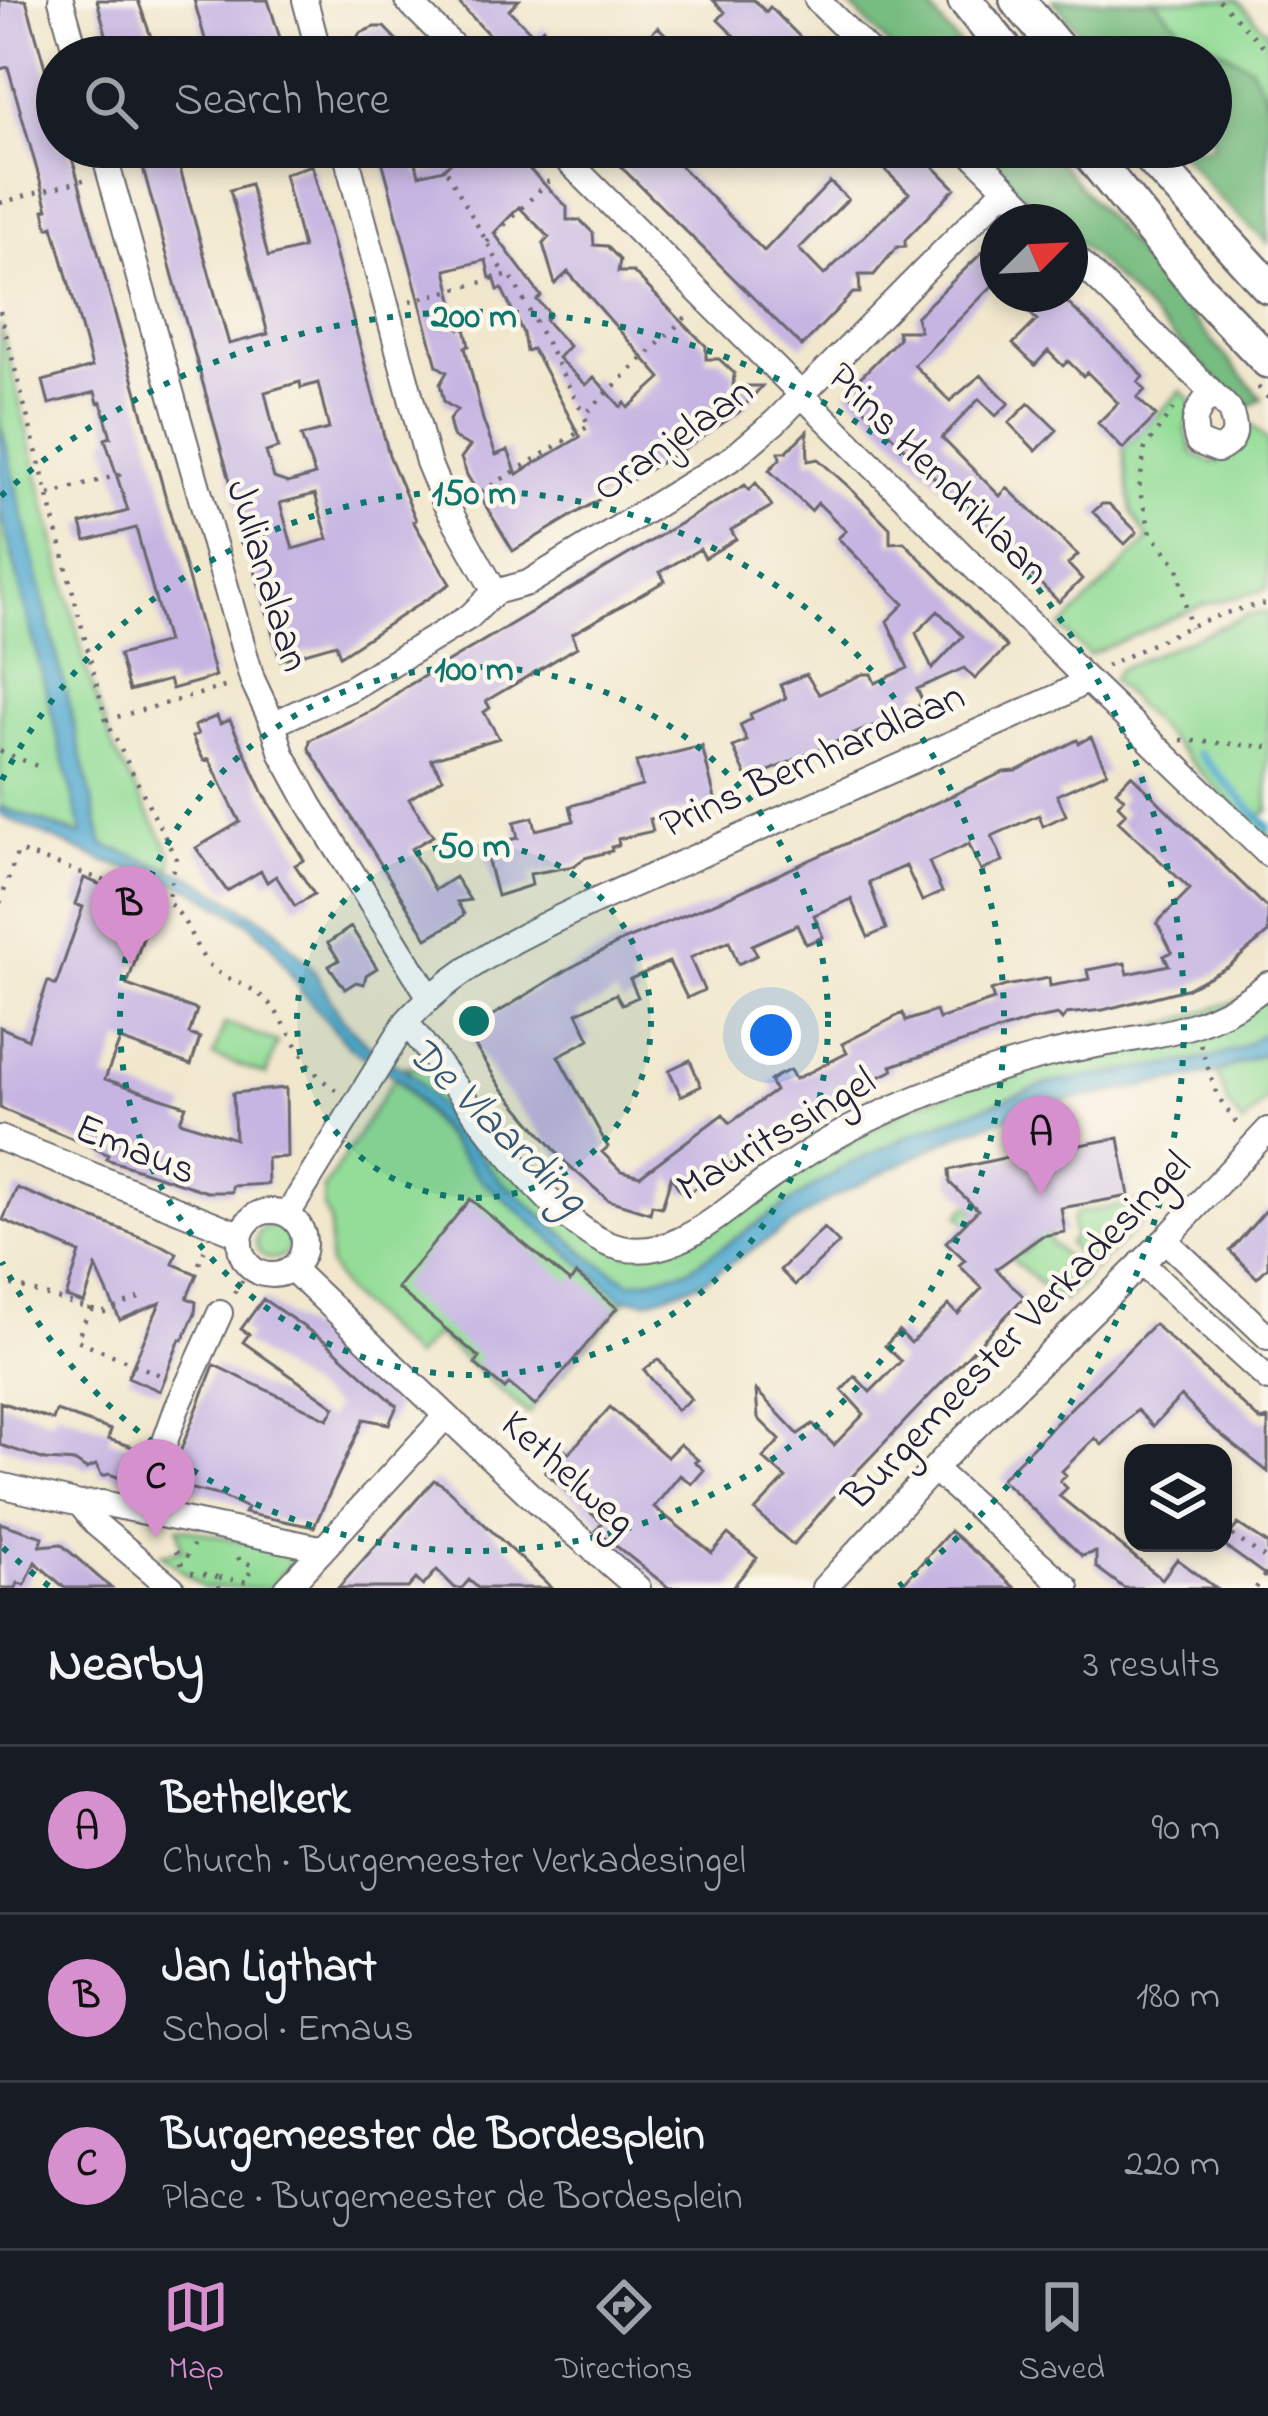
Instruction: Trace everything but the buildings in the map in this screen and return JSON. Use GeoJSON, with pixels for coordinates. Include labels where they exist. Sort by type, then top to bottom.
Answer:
{"type":"FeatureCollection","features":[{"type":"Feature","properties":{"kind":"main road"},"geometry":{"type":"LineString","coordinates":[[965,0],[994,36]]}},
{"type":"Feature","properties":{"kind":"main road"},"geometry":{"type":"LineString","coordinates":[[1017,0],[1047,36]]}},
{"type":"Feature","properties":{"kind":"main road"},"geometry":{"type":"LineString","coordinates":[[1101,168],[1200,290],[1268,362]]}},
{"type":"Feature","properties":{"kind":"main road"},"geometry":{"type":"LineString","coordinates":[[1160,168],[1268,286]]}},
{"type":"Feature","properties":{"kind":"street"},"geometry":{"type":"LineString","coordinates":[[61,0],[71,36]]}},
{"type":"Feature","properties":{"kind":"street"},"geometry":{"type":"LineString","coordinates":[[305,0],[314,36]]}},
{"type":"Feature","properties":{"kind":"street"},"geometry":{"type":"LineString","coordinates":[[406,0],[443,36]]}},
{"type":"Feature","properties":{"kind":"street"},"geometry":{"type":"LineString","coordinates":[[817,0],[853,36]]}},
{"type":"Feature","properties":{"kind":"street","name":"Julianalaan"},"geometry":{"type":"LineString","coordinates":[[108,168],[252,679],[282,754],[310,805],[428,996]]}},
{"type":"Feature","properties":{"kind":"street"},"geometry":{"type":"LineString","coordinates":[[350,168],[428,462],[449,511],[495,592]]}},
{"type":"Feature","properties":{"kind":"street","name":"Prins Hendriklaan"},"geometry":{"type":"LineString","coordinates":[[575,168],[1087,680],[1268,854]]}},
{"type":"Feature","properties":{"kind":"street"},"geometry":{"type":"LineString","coordinates":[[986,168],[1022,204]]}},
{"type":"Feature","properties":{"kind":"street","name":"Oranjelaan"},"geometry":{"type":"LineString","coordinates":[[273,724],[408,655],[470,617],[495,592],[527,583],[751,444],[1006,188]]}},
{"type":"Feature","properties":{"kind":"street"},"geometry":{"type":"LineString","coordinates":[[1088,270],[1204,386]]}},
{"type":"Feature","properties":{"kind":"street","name":"Prins Bernhardlaan"},"geometry":{"type":"LineString","coordinates":[[288,1214],[400,1032],[428,996],[506,947],[584,907],[1087,680]]}},
{"type":"Feature","properties":{"kind":"street","name":"Mauritssingel"},"geometry":{"type":"LineString","coordinates":[[400,1032],[558,1207],[607,1243],[650,1250],[695,1232],[798,1159],[899,1106],[1034,1059],[1197,1026],[1268,984]]}},
{"type":"Feature","properties":{"kind":"street","name":"Burgemeester Verkadesingel"},"geometry":{"type":"LineString","coordinates":[[824,1588],[934,1469],[1262,1137]]}},
{"type":"Feature","properties":{"kind":"street","name":"Emaus"},"geometry":{"type":"LineString","coordinates":[[0,1138],[241,1234]]}},
{"type":"Feature","properties":{"kind":"street"},"geometry":{"type":"LineString","coordinates":[[269,1210],[288,1214],[300,1226],[302,1256],[292,1269],[271,1275],[251,1268],[241,1252],[244,1226],[269,1210]]}},
{"type":"Feature","properties":{"kind":"street"},"geometry":{"type":"LineString","coordinates":[[1165,1240],[1268,1337]]}},
{"type":"Feature","properties":{"kind":"street"},"geometry":{"type":"LineString","coordinates":[[1142,1263],[1268,1378]]}},
{"type":"Feature","properties":{"kind":"street","name":"Kethelweg"},"geometry":{"type":"LineString","coordinates":[[292,1269],[445,1417],[638,1588]]}},
{"type":"Feature","properties":{"kind":"street"},"geometry":{"type":"LineString","coordinates":[[116,1540],[136,1510],[220,1312]]}},
{"type":"Feature","properties":{"kind":"street"},"geometry":{"type":"LineString","coordinates":[[287,1588],[445,1417]]}},
{"type":"Feature","properties":{"kind":"street"},"geometry":{"type":"LineString","coordinates":[[934,1469],[1067,1588]]}},
{"type":"Feature","properties":{"kind":"street"},"geometry":{"type":"LineString","coordinates":[[0,1485],[320,1548]]}},
{"type":"Feature","properties":{"kind":"street"},"geometry":{"type":"LineString","coordinates":[[80,1504],[116,1540],[177,1577]]}},
{"type":"Feature","properties":{"kind":"path"},"geometry":{"type":"LineString","coordinates":[[1219,0],[1268,51]]}},
{"type":"Feature","properties":{"kind":"path"},"geometry":{"type":"LineString","coordinates":[[386,307],[506,276],[445,168]]}},
{"type":"Feature","properties":{"kind":"path"},"geometry":{"type":"LineString","coordinates":[[487,242],[549,168]]}},
{"type":"Feature","properties":{"kind":"path"},"geometry":{"type":"LineString","coordinates":[[0,203],[110,173]]}},
{"type":"Feature","properties":{"kind":"path"},"geometry":{"type":"LineString","coordinates":[[449,511],[589,426],[512,278]]}},
{"type":"Feature","properties":{"kind":"path"},"geometry":{"type":"LineString","coordinates":[[584,416],[705,298]]}},
{"type":"Feature","properties":{"kind":"path"},"geometry":{"type":"LineString","coordinates":[[0,311],[106,719],[170,844],[176,867],[167,902]]}},
{"type":"Feature","properties":{"kind":"path"},"geometry":{"type":"LineString","coordinates":[[1190,628],[1178,567],[1151,533],[1139,489],[1145,448],[1204,386]]}},
{"type":"Feature","properties":{"kind":"path"},"geometry":{"type":"LineString","coordinates":[[49,495],[122,474]]}},
{"type":"Feature","properties":{"kind":"path"},"geometry":{"type":"LineString","coordinates":[[1087,680],[1190,628],[1245,606],[1268,604]]}},
{"type":"Feature","properties":{"kind":"path"},"geometry":{"type":"LineString","coordinates":[[106,719],[252,679]]}},
{"type":"Feature","properties":{"kind":"path"},"geometry":{"type":"LineString","coordinates":[[1157,744],[1188,738],[1268,747]]}},
{"type":"Feature","properties":{"kind":"path"},"geometry":{"type":"LineString","coordinates":[[0,751],[38,766]]}},
{"type":"Feature","properties":{"kind":"path"},"geometry":{"type":"LineString","coordinates":[[0,903],[17,851],[167,902],[183,914],[191,942],[218,975],[262,996],[320,1081],[359,1098]]}},
{"type":"Feature","properties":{"kind":"path"},"geometry":{"type":"LineString","coordinates":[[1198,1039],[1210,1079],[1229,1113],[1262,1137]]}},
{"type":"Feature","properties":{"kind":"path"},"geometry":{"type":"LineString","coordinates":[[220,1312],[251,1268]]}},
{"type":"Feature","properties":{"kind":"path"},"geometry":{"type":"LineString","coordinates":[[0,1281],[102,1313],[139,1298]]}},
{"type":"Feature","properties":{"kind":"path"},"geometry":{"type":"LineString","coordinates":[[90,1308],[77,1340],[188,1386]]}},
{"type":"Feature","properties":{"kind":"path"},"geometry":{"type":"LineString","coordinates":[[1232,1535],[1268,1560]]}},
{"type":"Feature","properties":{"kind":"path"},"geometry":{"type":"LineString","coordinates":[[177,1577],[197,1538]]}},
{"type":"Feature","properties":{"kind":"path"},"geometry":{"type":"LineString","coordinates":[[177,1577],[193,1574],[247,1582],[252,1565],[240,1561],[234,1548]]}},
{"type":"Feature","properties":{"kind":"path"},"geometry":{"type":"LineString","coordinates":[[176,1551],[177,1577]]}},
{"type":"Feature","properties":{"kind":"path"},"geometry":{"type":"LineString","coordinates":[[1256,1588],[1268,1570]]}},
{"type":"Feature","properties":{"kind":"path"},"geometry":{"type":"LineString","coordinates":[[218,1577],[219,1588]]}},
{"type":"Feature","properties":{"kind":"green space"},"geometry":{"type":"Polygon","coordinates":[[[845,0],[923,0],[952,36],[880,36],[845,0]]]}},
{"type":"Feature","properties":{"kind":"green space"},"geometry":{"type":"Polygon","coordinates":[[[1053,0],[1154,0],[1180,27],[1196,36],[1083,36],[1053,0]]]}},
{"type":"Feature","properties":{"kind":"green space"},"geometry":{"type":"Polygon","coordinates":[[[1154,0],[1237,0],[1268,32],[1268,116],[1261,90],[1232,56],[1232,36],[1194,36],[1154,0]]]}},
{"type":"Feature","properties":{"kind":"green space"},"geometry":{"type":"Polygon","coordinates":[[[1232,56],[1250,66],[1264,92],[1268,243],[1193,168],[1232,168],[1232,56]]]}},
{"type":"Feature","properties":{"kind":"green space"},"geometry":{"type":"Polygon","coordinates":[[[996,168],[1064,168],[1262,399],[1246,409],[1088,252],[1088,204],[1031,204],[996,168]]]}},
{"type":"Feature","properties":{"kind":"green space"},"geometry":{"type":"Polygon","coordinates":[[[0,323],[88,674],[113,749],[167,846],[171,870],[108,850],[101,841],[0,420],[0,323]]]}},
{"type":"Feature","properties":{"kind":"green space"},"geometry":{"type":"Polygon","coordinates":[[[1181,391],[1193,402],[1186,431],[1193,454],[1212,463],[1226,457],[1240,445],[1244,424],[1268,441],[1268,589],[1203,605],[1089,655],[1061,628],[1148,540],[1132,512],[1123,449],[1181,391]]]}},
{"type":"Feature","properties":{"kind":"green space"},"geometry":{"type":"Polygon","coordinates":[[[0,508],[82,832],[81,835],[0,807],[0,508]]]}},
{"type":"Feature","properties":{"kind":"green space"},"geometry":{"type":"Polygon","coordinates":[[[1268,613],[1268,811],[1258,816],[1268,827],[1268,842],[1112,680],[1119,669],[1248,615],[1268,613]]]}},
{"type":"Feature","properties":{"kind":"green space"},"geometry":{"type":"Polygon","coordinates":[[[1268,991],[1268,1030],[1241,1047],[1212,1058],[1050,1083],[918,1131],[842,1168],[687,1270],[639,1284],[594,1260],[499,1179],[405,1066],[427,1068],[474,1122],[628,1254],[763,1190],[918,1103],[1268,991]]]}},
{"type":"Feature","properties":{"kind":"green space"},"geometry":{"type":"Polygon","coordinates":[[[225,1023],[277,1042],[266,1075],[213,1056],[225,1023]]]}},
{"type":"Feature","properties":{"kind":"green space"},"geometry":{"type":"Polygon","coordinates":[[[1268,1052],[1268,1097],[1243,1125],[1228,1104],[1217,1073],[1268,1052]]]}},
{"type":"Feature","properties":{"kind":"green space"},"geometry":{"type":"Polygon","coordinates":[[[395,1077],[478,1177],[626,1300],[528,1414],[435,1334],[414,1358],[345,1292],[329,1265],[330,1223],[323,1205],[324,1188],[395,1077]]]}},
{"type":"Feature","properties":{"kind":"green space"},"geometry":{"type":"Polygon","coordinates":[[[1142,1202],[1142,1222],[1093,1270],[1068,1244],[1074,1237],[1076,1213],[1142,1202]]]}},
{"type":"Feature","properties":{"kind":"green space"},"geometry":{"type":"Polygon","coordinates":[[[968,1205],[1022,1254],[1047,1228],[1050,1242],[1088,1276],[1063,1301],[959,1215],[968,1205]]]}},
{"type":"Feature","properties":{"kind":"green space"},"geometry":{"type":"Polygon","coordinates":[[[273,1225],[285,1230],[290,1242],[285,1254],[273,1259],[261,1254],[256,1242],[261,1230],[273,1225]]]}},
{"type":"Feature","properties":{"kind":"green space"},"geometry":{"type":"Polygon","coordinates":[[[178,1527],[290,1552],[294,1558],[271,1588],[203,1588],[161,1554],[182,1550],[178,1527]]]}},
{"type":"Feature","properties":{"kind":"water"},"geometry":{"type":"Polygon","coordinates":[[[0,420],[103,845],[191,876],[270,924],[312,968],[342,1018],[366,1043],[417,1079],[499,1179],[594,1260],[632,1283],[687,1270],[842,1168],[918,1131],[1050,1083],[1212,1058],[1268,1030],[1268,1052],[1216,1073],[1054,1103],[965,1132],[832,1198],[702,1282],[647,1301],[621,1298],[478,1177],[404,1083],[348,1046],[303,993],[272,945],[249,923],[191,888],[103,861],[0,815],[0,807],[82,833],[0,508],[0,420]]]}},
{"type":"Feature","properties":{"kind":"waterway"},"geometry":{"type":"LineString","coordinates":[[1199,754],[1268,827]]}},
{"type":"Feature","properties":{"kind":"place","name":"Jan Ligthart"},"geometry":{"type":"Point","coordinates":[130,965]}},
{"type":"Feature","properties":{"kind":"place","name":"Bethelkerk"},"geometry":{"type":"Point","coordinates":[1041,1195]}},
{"type":"Feature","properties":{"kind":"place","name":"Burgemeester de Bordesplein"},"geometry":{"type":"Point","coordinates":[156,1538]}},
{"type":"Feature","properties":{"kind":"water label","name":"De Vlaarding"},"geometry":{"type":"Point","coordinates":[496,1127]}}]}
